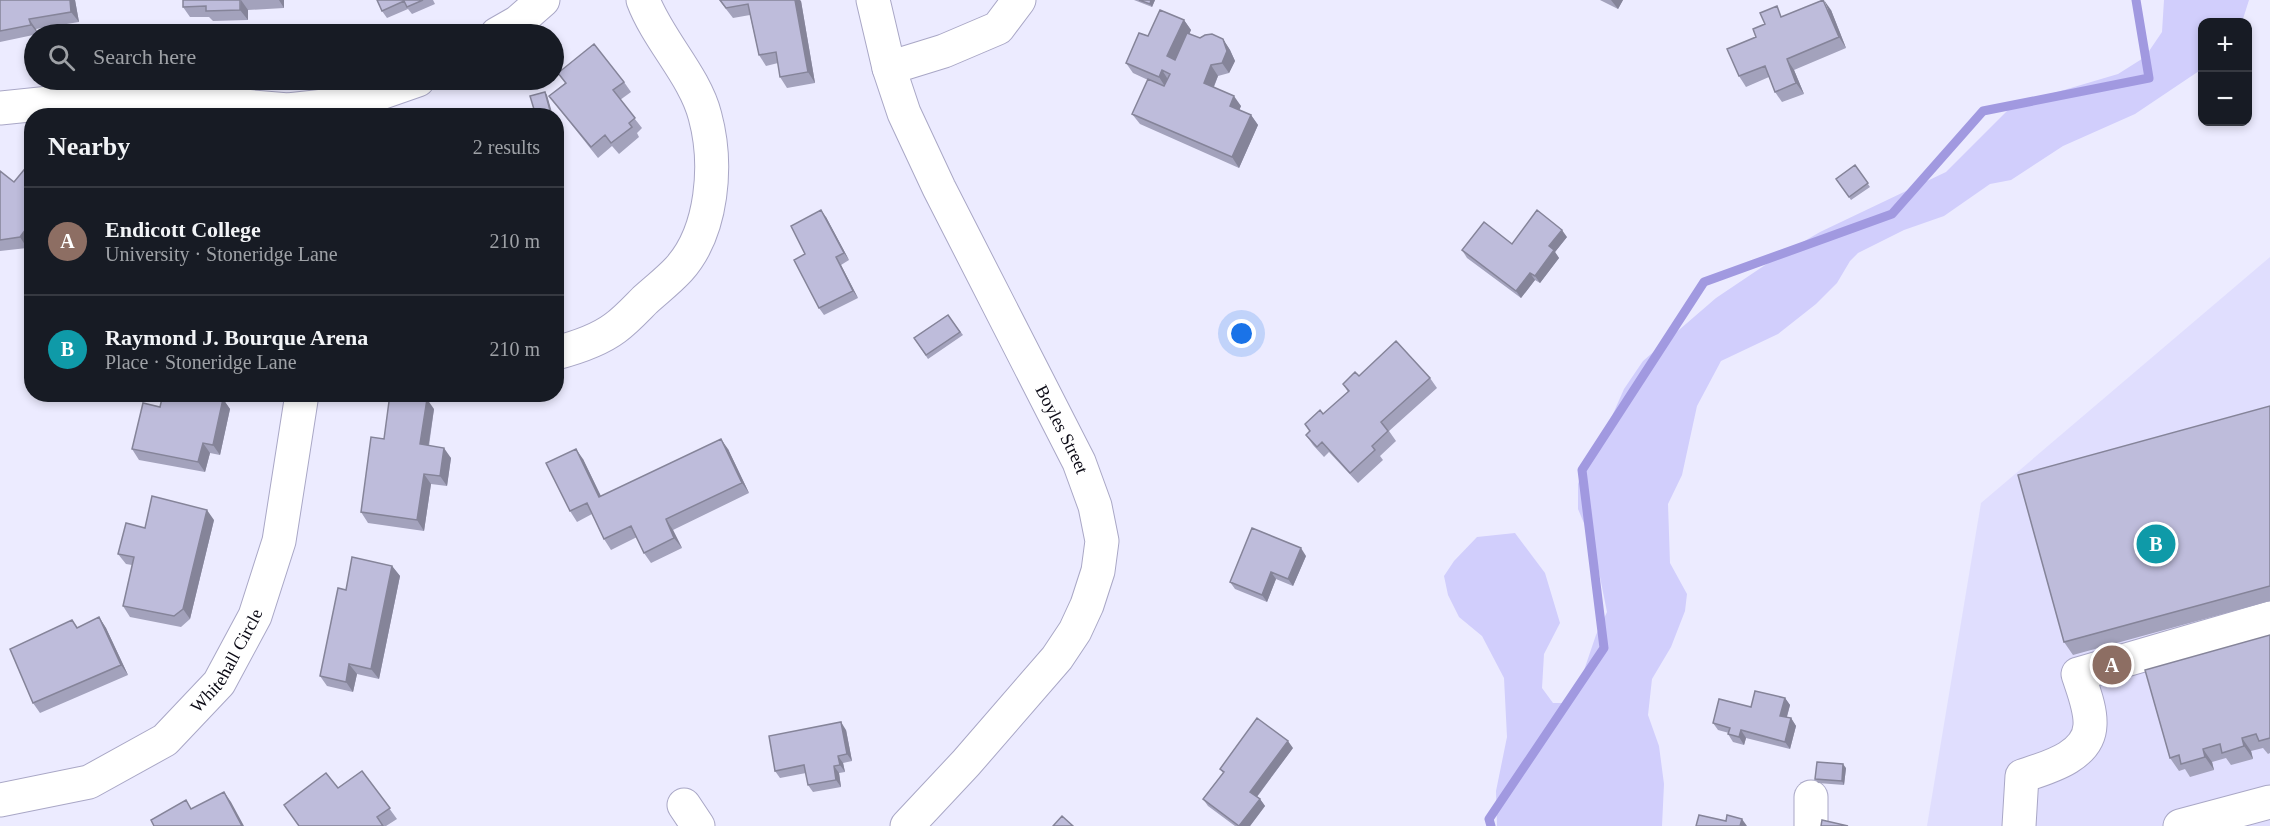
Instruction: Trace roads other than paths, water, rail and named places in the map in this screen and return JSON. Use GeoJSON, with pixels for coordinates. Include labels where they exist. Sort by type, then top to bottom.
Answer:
{"type":"FeatureCollection","features":[{"type":"Feature","properties":{"kind":"street"},"geometry":{"type":"LineString","coordinates":[[514,24],[543,0]]}},
{"type":"Feature","properties":{"kind":"street"},"geometry":{"type":"LineString","coordinates":[[564,351],[615,329],[680,268],[699,236],[709,200],[711,153],[705,115],[692,86],[652,23],[643,0]]}},
{"type":"Feature","properties":{"kind":"street","name":"Boyles Street"},"geometry":{"type":"LineString","coordinates":[[873,0],[889,68],[904,113],[939,188],[1079,462],[1095,506],[1102,541],[1098,572],[1087,605],[1075,631],[1057,658],[966,763],[907,826]]}},
{"type":"Feature","properties":{"kind":"street"},"geometry":{"type":"LineString","coordinates":[[889,68],[944,51],[998,28],[1018,0]]}},
{"type":"Feature","properties":{"kind":"street"},"geometry":{"type":"LineString","coordinates":[[309,108],[352,104],[365,106],[398,90]]}},
{"type":"Feature","properties":{"kind":"street"},"geometry":{"type":"LineString","coordinates":[[0,108],[98,99],[176,100],[227,108]]}},
{"type":"Feature","properties":{"kind":"street","name":"Whitehall Circle"},"geometry":{"type":"LineString","coordinates":[[0,800],[89,782],[165,740],[219,683],[255,616],[279,541],[301,402]]}},
{"type":"Feature","properties":{"kind":"street"},"geometry":{"type":"LineString","coordinates":[[2019,826],[2022,776],[2056,764],[2082,747],[2090,727],[2085,696],[2078,674],[2270,618]]}},
{"type":"Feature","properties":{"kind":"street"},"geometry":{"type":"LineString","coordinates":[[2180,826],[2270,802]]}},
{"type":"Feature","properties":{"kind":"waterway"},"geometry":{"type":"LineString","coordinates":[[1491,826],[1489,819],[1604,648],[1582,470],[1704,282],[1892,214],[1983,111],[2149,78],[2136,0]]}},
{"type":"Feature","properties":{"kind":"place","name":"Raymond J. Bourque Arena"},"geometry":{"type":"Point","coordinates":[2156,544]}},
{"type":"Feature","properties":{"kind":"place","name":"Endicott College"},"geometry":{"type":"Point","coordinates":[2112,665]}}]}
